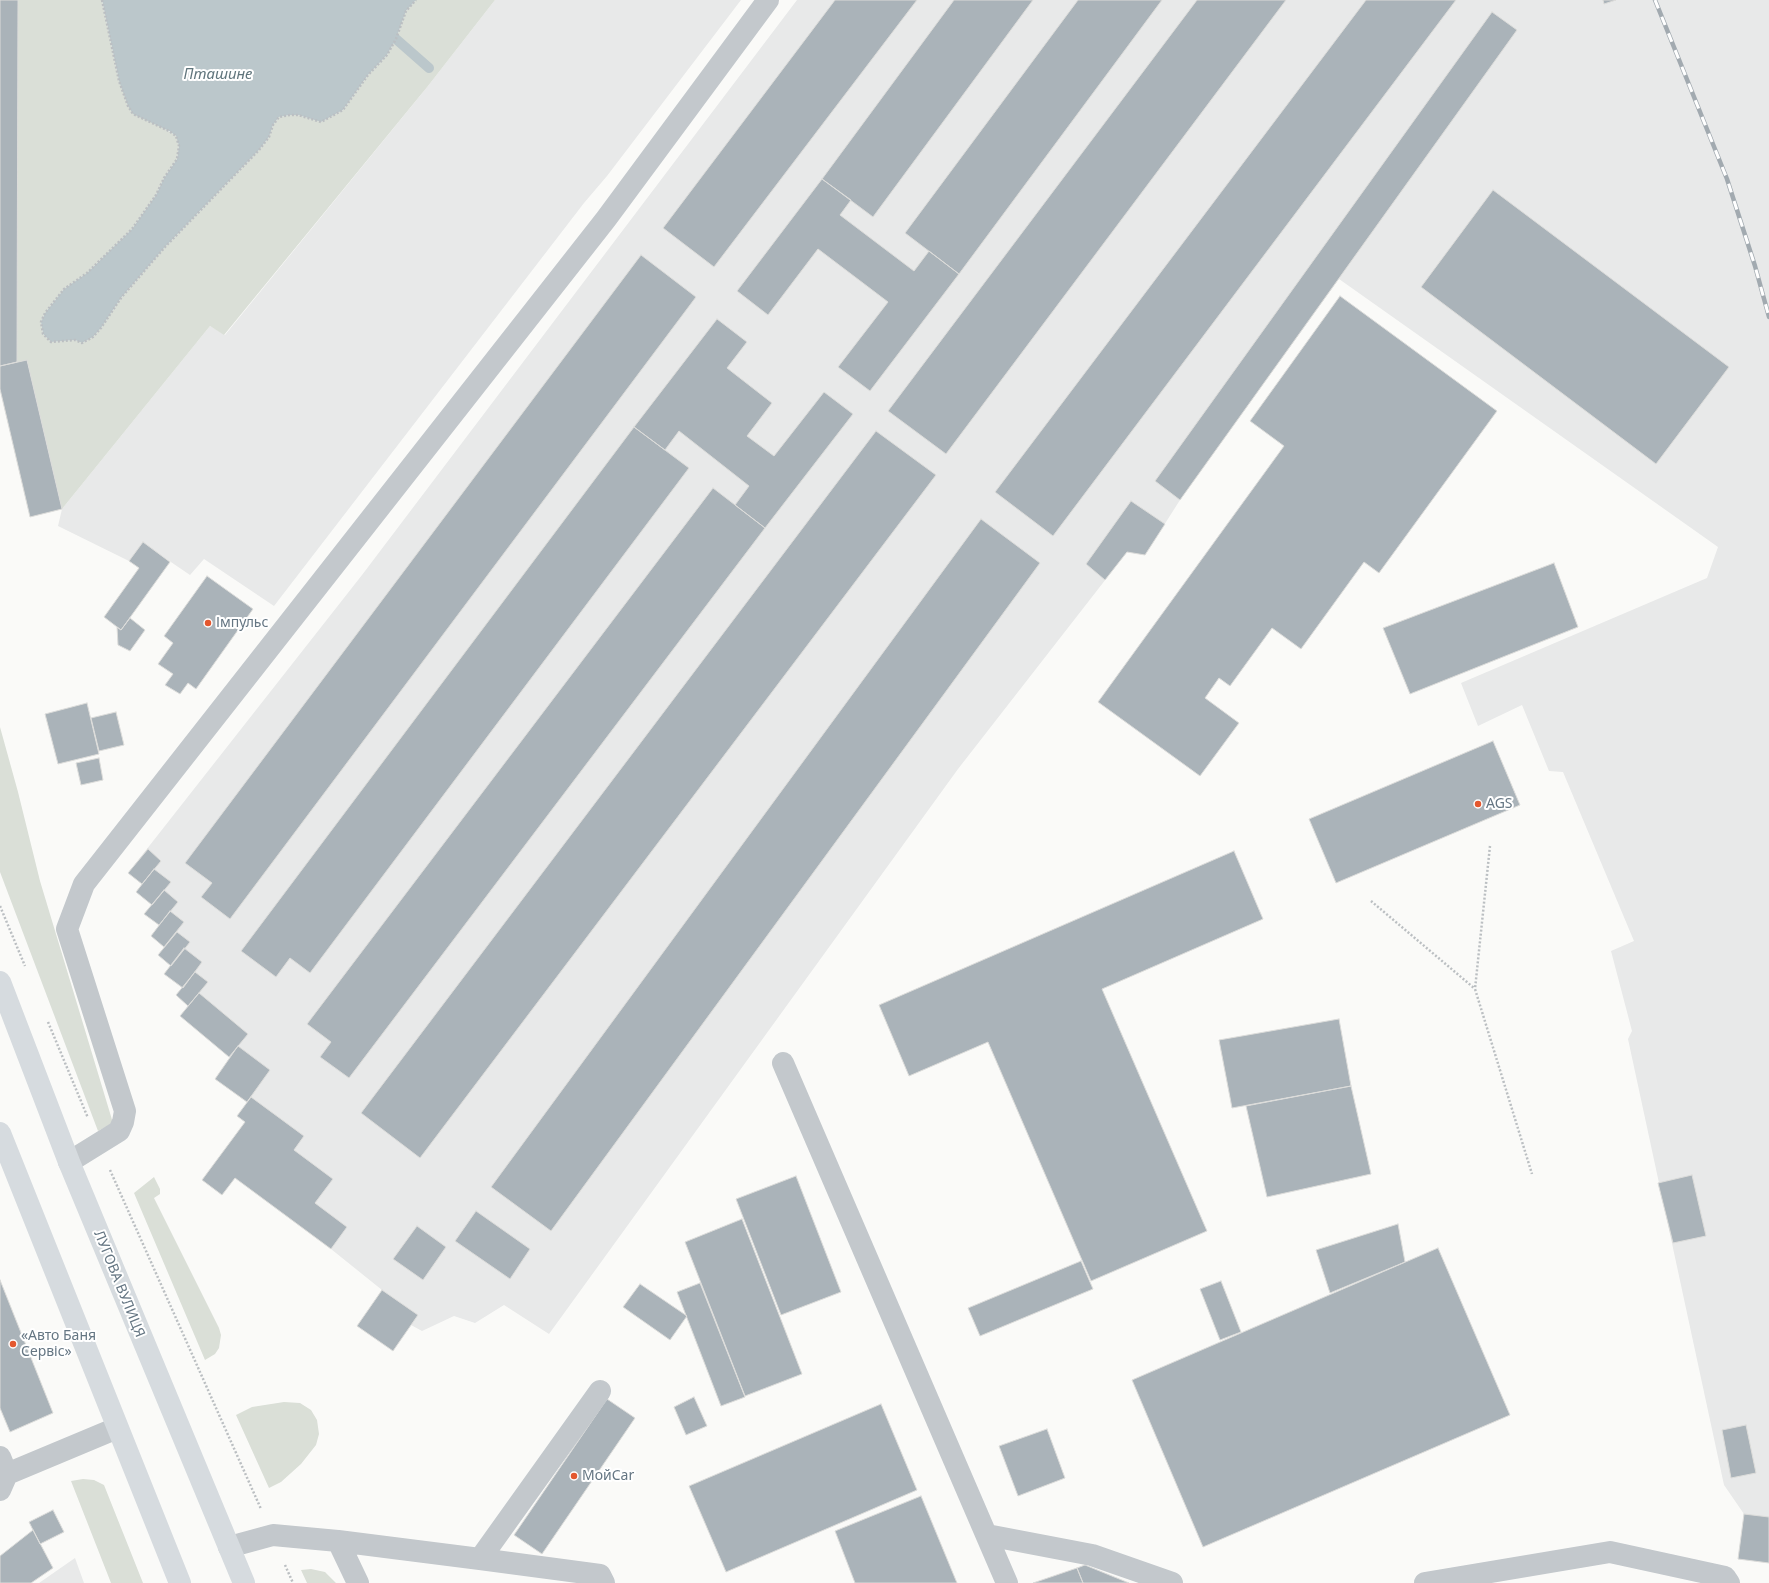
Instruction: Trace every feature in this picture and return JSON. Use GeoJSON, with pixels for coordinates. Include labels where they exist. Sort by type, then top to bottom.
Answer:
{"type":"FeatureCollection","features":[{"type":"Feature","properties":{"kind":"main road","name":"ЛУГОВА ВУЛИЦЯ"},"geometry":{"type":"LineString","coordinates":[[0,982],[69,1162],[244,1583]]}},
{"type":"Feature","properties":{"kind":"main road"},"geometry":{"type":"LineString","coordinates":[[0,1133],[180,1583]]}},
{"type":"Feature","properties":{"kind":"lane"},"geometry":{"type":"LineString","coordinates":[[69,1162],[99,1145],[119,1131],[123,1122],[125,1111],[67,929],[84,884],[606,219],[768,0]]}},
{"type":"Feature","properties":{"kind":"lane"},"geometry":{"type":"LineString","coordinates":[[783,1063],[1007,1583]]}},
{"type":"Feature","properties":{"kind":"lane"},"geometry":{"type":"LineString","coordinates":[[480,1559],[600,1391]]}},
{"type":"Feature","properties":{"kind":"lane"},"geometry":{"type":"LineString","coordinates":[[2,1474],[117,1428]]}},
{"type":"Feature","properties":{"kind":"lane"},"geometry":{"type":"LineString","coordinates":[[229,1547],[273,1535],[338,1541],[600,1574],[604,1583]]}},
{"type":"Feature","properties":{"kind":"lane"},"geometry":{"type":"LineString","coordinates":[[987,1535],[1092,1555],[1172,1583]]}},
{"type":"Feature","properties":{"kind":"lane"},"geometry":{"type":"LineString","coordinates":[[338,1541],[358,1583]]}},
{"type":"Feature","properties":{"kind":"lane"},"geometry":{"type":"LineString","coordinates":[[1425,1583],[1610,1552],[1725,1577],[1729,1583]]}},
{"type":"Feature","properties":{"kind":"path"},"geometry":{"type":"LineString","coordinates":[[102,0],[119,81],[128,106],[134,114],[176,136],[179,146],[177,159],[164,178],[156,195],[132,229],[87,274],[64,289],[45,313],[40,322],[43,334],[51,342],[75,340],[82,343],[93,337],[101,328],[121,298],[165,248],[259,150],[269,137],[273,125],[279,117],[298,115],[321,122],[343,110],[368,75],[387,55],[396,40],[406,11],[416,0]]}},
{"type":"Feature","properties":{"kind":"path"},"geometry":{"type":"LineString","coordinates":[[1490,846],[1475,989],[1532,1174]]}},
{"type":"Feature","properties":{"kind":"path"},"geometry":{"type":"LineString","coordinates":[[1371,901],[1475,989]]}},
{"type":"Feature","properties":{"kind":"path"},"geometry":{"type":"LineString","coordinates":[[0,906],[27,971]]}},
{"type":"Feature","properties":{"kind":"path"},"geometry":{"type":"LineString","coordinates":[[48,1022],[99,1145],[203,1374],[293,1583]]}},
{"type":"Feature","properties":{"kind":"shaded area"},"geometry":{"type":"Polygon","coordinates":[[[18,0],[102,0],[119,81],[153,123],[176,136],[179,146],[177,159],[164,178],[156,195],[132,229],[87,273],[64,289],[45,313],[41,322],[43,334],[51,342],[75,340],[82,343],[93,337],[101,328],[121,298],[165,247],[259,150],[269,137],[273,125],[279,117],[298,115],[321,122],[343,110],[368,75],[387,55],[396,39],[406,11],[416,0],[495,0],[428,86],[224,335],[210,326],[62,509],[27,360],[17,362],[18,0]]]}},
{"type":"Feature","properties":{"kind":"shaded area"},"geometry":{"type":"Polygon","coordinates":[[[495,0],[741,0],[607,176],[584,203],[274,606],[204,559],[190,575],[143,543],[129,561],[58,526],[62,509],[210,326],[225,335],[428,86],[495,0]]]}},
{"type":"Feature","properties":{"kind":"shaded area"},"geometry":{"type":"Polygon","coordinates":[[[797,0],[1769,0],[1769,1517],[1744,1514],[1724,1485],[1628,1039],[1632,1031],[1611,951],[1634,941],[1563,772],[1549,771],[1522,705],[1478,726],[1461,683],[1707,578],[1718,547],[1339,279],[1180,500],[1145,555],[1127,552],[958,769],[549,1334],[504,1305],[475,1323],[454,1316],[422,1331],[411,1325],[418,1315],[382,1290],[331,1249],[347,1227],[315,1203],[333,1179],[294,1150],[304,1136],[251,1097],[247,1102],[215,1079],[230,1057],[180,1016],[188,1006],[176,995],[182,988],[164,974],[171,966],[158,955],[164,947],[151,936],[159,925],[144,914],[152,905],[136,892],[142,884],[128,873],[362,575],[797,0]]]}},
{"type":"Feature","properties":{"kind":"shaded area"},"geometry":{"type":"Polygon","coordinates":[[[0,727],[40,881],[113,1123],[98,1131],[0,872],[0,727]]]}},
{"type":"Feature","properties":{"kind":"shaded area"},"geometry":{"type":"Polygon","coordinates":[[[154,1177],[160,1189],[160,1194],[154,1198],[219,1328],[221,1335],[219,1348],[215,1354],[205,1360],[134,1193],[154,1177]]]}},
{"type":"Feature","properties":{"kind":"shaded area"},"geometry":{"type":"Polygon","coordinates":[[[284,1402],[300,1403],[311,1410],[317,1420],[319,1434],[316,1445],[301,1464],[281,1482],[269,1488],[236,1415],[252,1407],[284,1402]]]}},
{"type":"Feature","properties":{"kind":"shaded area"},"geometry":{"type":"Polygon","coordinates":[[[83,1479],[94,1480],[104,1485],[143,1583],[111,1583],[71,1481],[83,1479]]]}},
{"type":"Feature","properties":{"kind":"shaded area"},"geometry":{"type":"Polygon","coordinates":[[[75,1558],[84,1583],[39,1583],[75,1558]]]}},
{"type":"Feature","properties":{"kind":"shaded area"},"geometry":{"type":"Polygon","coordinates":[[[311,1569],[325,1572],[336,1583],[307,1583],[301,1570],[311,1569]]]}},
{"type":"Feature","properties":{"kind":"water","name":"Пташине"},"geometry":{"type":"Polygon","coordinates":[[[102,0],[416,0],[406,11],[396,39],[387,55],[368,75],[343,110],[321,122],[298,115],[279,117],[273,125],[269,137],[259,150],[165,247],[121,298],[101,328],[93,337],[82,343],[75,340],[51,342],[43,334],[41,322],[45,313],[64,289],[87,273],[132,229],[156,195],[164,178],[177,159],[179,146],[176,136],[169,131],[133,114],[128,106],[119,81],[102,0]]]}},
{"type":"Feature","properties":{"kind":"building"},"geometry":{"type":"Polygon","coordinates":[[[0,0],[18,0],[17,362],[0,366],[0,0]]]}},
{"type":"Feature","properties":{"kind":"building"},"geometry":{"type":"Polygon","coordinates":[[[835,0],[917,0],[714,267],[663,228],[835,0]]]}},
{"type":"Feature","properties":{"kind":"building"},"geometry":{"type":"Polygon","coordinates":[[[954,0],[1033,0],[873,217],[822,179],[954,0]]]}},
{"type":"Feature","properties":{"kind":"building"},"geometry":{"type":"Polygon","coordinates":[[[1078,0],[1162,0],[959,274],[905,233],[1078,0]]]}},
{"type":"Feature","properties":{"kind":"building"},"geometry":{"type":"Polygon","coordinates":[[[1197,0],[1286,0],[946,454],[888,411],[1197,0]]]}},
{"type":"Feature","properties":{"kind":"building"},"geometry":{"type":"Polygon","coordinates":[[[1366,0],[1456,0],[1053,536],[995,492],[1366,0]]]}},
{"type":"Feature","properties":{"kind":"building"},"geometry":{"type":"Polygon","coordinates":[[[1603,0],[1616,0],[1604,4],[1603,0]]]}},
{"type":"Feature","properties":{"kind":"building"},"geometry":{"type":"Polygon","coordinates":[[[1492,12],[1517,30],[1180,500],[1155,481],[1492,12]]]}},
{"type":"Feature","properties":{"kind":"building"},"geometry":{"type":"Polygon","coordinates":[[[822,179],[851,200],[840,215],[914,271],[929,251],[959,274],[870,391],[838,367],[888,302],[818,249],[768,315],[737,291],[822,179]]]}},
{"type":"Feature","properties":{"kind":"building"},"geometry":{"type":"Polygon","coordinates":[[[1493,190],[1729,367],[1656,464],[1421,287],[1493,190]]]}},
{"type":"Feature","properties":{"kind":"building"},"geometry":{"type":"Polygon","coordinates":[[[641,255],[696,297],[230,919],[201,897],[212,883],[185,863],[641,255]]]}},
{"type":"Feature","properties":{"kind":"building"},"geometry":{"type":"Polygon","coordinates":[[[1340,296],[1497,411],[1379,573],[1364,562],[1301,649],[1272,628],[1230,686],[1219,678],[1205,698],[1239,723],[1200,776],[1098,702],[1284,446],[1250,421],[1340,296]]]}},
{"type":"Feature","properties":{"kind":"building"},"geometry":{"type":"Polygon","coordinates":[[[717,319],[747,342],[727,368],[772,403],[747,436],[774,456],[824,392],[853,414],[765,528],[735,505],[749,486],[679,431],[665,450],[634,427],[717,319]]]}},
{"type":"Feature","properties":{"kind":"building"},"geometry":{"type":"Polygon","coordinates":[[[27,360],[62,509],[30,517],[0,389],[0,366],[27,360]]]}},
{"type":"Feature","properties":{"kind":"building"},"geometry":{"type":"Polygon","coordinates":[[[634,427],[689,468],[310,973],[290,958],[276,977],[241,951],[634,427]]]}},
{"type":"Feature","properties":{"kind":"building"},"geometry":{"type":"Polygon","coordinates":[[[876,431],[936,475],[420,1158],[361,1113],[876,431]]]}},
{"type":"Feature","properties":{"kind":"building"},"geometry":{"type":"Polygon","coordinates":[[[713,488],[765,528],[349,1078],[320,1057],[331,1042],[307,1024],[713,488]]]}},
{"type":"Feature","properties":{"kind":"building"},"geometry":{"type":"Polygon","coordinates":[[[1131,501],[1165,524],[1145,555],[1127,552],[1105,580],[1086,564],[1131,501]]]}},
{"type":"Feature","properties":{"kind":"building"},"geometry":{"type":"Polygon","coordinates":[[[981,519],[1040,563],[551,1231],[491,1187],[981,519]]]}},
{"type":"Feature","properties":{"kind":"building"},"geometry":{"type":"Polygon","coordinates":[[[143,542],[170,562],[121,630],[104,617],[139,568],[129,561],[143,542]]]}},
{"type":"Feature","properties":{"kind":"building"},"geometry":{"type":"Polygon","coordinates":[[[1554,563],[1578,627],[1410,694],[1383,628],[1554,563]]]}},
{"type":"Feature","properties":{"kind":"building","name":"Імпульс"},"geometry":{"type":"Polygon","coordinates":[[[207,576],[253,609],[196,689],[188,683],[180,694],[165,685],[173,674],[158,664],[173,643],[164,636],[207,576]]]}},
{"type":"Feature","properties":{"kind":"building"},"geometry":{"type":"Polygon","coordinates":[[[130,618],[145,630],[130,651],[118,645],[117,627],[121,630],[130,618]]]}},
{"type":"Feature","properties":{"kind":"building"},"geometry":{"type":"Polygon","coordinates":[[[87,703],[99,754],[58,764],[45,714],[87,703]]]}},
{"type":"Feature","properties":{"kind":"building"},"geometry":{"type":"Polygon","coordinates":[[[116,712],[124,745],[99,751],[91,718],[116,712]]]}},
{"type":"Feature","properties":{"kind":"building"},"geometry":{"type":"Polygon","coordinates":[[[1493,741],[1520,805],[1336,883],[1309,819],[1493,741]]]}},
{"type":"Feature","properties":{"kind":"building"},"geometry":{"type":"Polygon","coordinates":[[[99,758],[103,780],[81,785],[76,763],[99,758]]]}},
{"type":"Feature","properties":{"kind":"building"},"geometry":{"type":"Polygon","coordinates":[[[148,849],[161,861],[142,884],[128,873],[148,849]]]}},
{"type":"Feature","properties":{"kind":"building"},"geometry":{"type":"Polygon","coordinates":[[[1234,851],[1263,919],[1102,989],[1207,1231],[1091,1281],[988,1042],[909,1076],[879,1005],[1234,851]]]}},
{"type":"Feature","properties":{"kind":"building"},"geometry":{"type":"Polygon","coordinates":[[[154,869],[171,882],[152,905],[136,892],[154,869]]]}},
{"type":"Feature","properties":{"kind":"building"},"geometry":{"type":"Polygon","coordinates":[[[164,890],[178,902],[159,925],[144,914],[164,890]]]}},
{"type":"Feature","properties":{"kind":"building"},"geometry":{"type":"Polygon","coordinates":[[[170,911],[184,922],[164,947],[151,936],[170,911]]]}},
{"type":"Feature","properties":{"kind":"building"},"geometry":{"type":"Polygon","coordinates":[[[177,932],[190,942],[171,966],[158,955],[177,932]]]}},
{"type":"Feature","properties":{"kind":"building"},"geometry":{"type":"Polygon","coordinates":[[[184,948],[202,962],[183,988],[164,974],[184,948]]]}},
{"type":"Feature","properties":{"kind":"building"},"geometry":{"type":"Polygon","coordinates":[[[195,972],[208,982],[188,1006],[176,995],[195,972]]]}},
{"type":"Feature","properties":{"kind":"building"},"geometry":{"type":"Polygon","coordinates":[[[199,993],[248,1034],[229,1057],[180,1016],[199,993]]]}},
{"type":"Feature","properties":{"kind":"building"},"geometry":{"type":"Polygon","coordinates":[[[1339,1019],[1351,1086],[1232,1108],[1219,1040],[1339,1019]]]}},
{"type":"Feature","properties":{"kind":"building"},"geometry":{"type":"Polygon","coordinates":[[[238,1046],[270,1070],[247,1102],[215,1079],[238,1046]]]}},
{"type":"Feature","properties":{"kind":"building"},"geometry":{"type":"Polygon","coordinates":[[[1351,1086],[1371,1174],[1267,1197],[1246,1106],[1351,1086]]]}},
{"type":"Feature","properties":{"kind":"building"},"geometry":{"type":"Polygon","coordinates":[[[251,1097],[304,1136],[294,1150],[333,1179],[315,1203],[347,1227],[331,1249],[235,1178],[222,1195],[202,1180],[245,1122],[237,1116],[251,1097]]]}},
{"type":"Feature","properties":{"kind":"building"},"geometry":{"type":"Polygon","coordinates":[[[1692,1175],[1706,1236],[1673,1243],[1658,1183],[1692,1175]]]}},
{"type":"Feature","properties":{"kind":"building"},"geometry":{"type":"Polygon","coordinates":[[[796,1176],[841,1292],[781,1315],[736,1199],[796,1176]]]}},
{"type":"Feature","properties":{"kind":"building"},"geometry":{"type":"Polygon","coordinates":[[[476,1211],[530,1249],[510,1279],[455,1241],[476,1211]]]}},
{"type":"Feature","properties":{"kind":"building"},"geometry":{"type":"Polygon","coordinates":[[[742,1219],[802,1374],[745,1396],[685,1242],[742,1219]]]}},
{"type":"Feature","properties":{"kind":"building"},"geometry":{"type":"Polygon","coordinates":[[[1398,1224],[1405,1262],[1330,1293],[1316,1250],[1398,1224]]]}},
{"type":"Feature","properties":{"kind":"building"},"geometry":{"type":"Polygon","coordinates":[[[417,1226],[446,1247],[423,1280],[393,1259],[417,1226]]]}},
{"type":"Feature","properties":{"kind":"building"},"geometry":{"type":"Polygon","coordinates":[[[1438,1248],[1510,1415],[1203,1547],[1132,1380],[1438,1248]]]}},
{"type":"Feature","properties":{"kind":"building"},"geometry":{"type":"Polygon","coordinates":[[[1081,1261],[1093,1289],[980,1336],[968,1308],[1081,1261]]]}},
{"type":"Feature","properties":{"kind":"building","name":"«Авто Баня Сервіс»"},"geometry":{"type":"Polygon","coordinates":[[[0,1280],[53,1413],[10,1432],[0,1408],[0,1280]]]}},
{"type":"Feature","properties":{"kind":"building"},"geometry":{"type":"Polygon","coordinates":[[[1221,1281],[1241,1332],[1220,1340],[1200,1289],[1221,1281]]]}},
{"type":"Feature","properties":{"kind":"building"},"geometry":{"type":"Polygon","coordinates":[[[700,1283],[745,1397],[721,1406],[677,1292],[700,1283]]]}},
{"type":"Feature","properties":{"kind":"building"},"geometry":{"type":"Polygon","coordinates":[[[640,1284],[687,1316],[670,1340],[623,1307],[640,1284]]]}},
{"type":"Feature","properties":{"kind":"building"},"geometry":{"type":"Polygon","coordinates":[[[382,1290],[418,1315],[393,1351],[357,1326],[382,1290]]]}},
{"type":"Feature","properties":{"kind":"building"},"geometry":{"type":"Polygon","coordinates":[[[694,1397],[707,1426],[686,1435],[674,1407],[694,1397]]]}},
{"type":"Feature","properties":{"kind":"building","name":"МойCar"},"geometry":{"type":"Polygon","coordinates":[[[607,1399],[635,1418],[542,1554],[514,1535],[607,1399]]]}},
{"type":"Feature","properties":{"kind":"building"},"geometry":{"type":"Polygon","coordinates":[[[881,1404],[917,1490],[726,1572],[689,1486],[881,1404]]]}},
{"type":"Feature","properties":{"kind":"building"},"geometry":{"type":"Polygon","coordinates":[[[1746,1425],[1756,1473],[1731,1478],[1722,1430],[1746,1425]]]}},
{"type":"Feature","properties":{"kind":"building"},"geometry":{"type":"Polygon","coordinates":[[[1047,1429],[1065,1478],[1018,1496],[999,1446],[1047,1429]]]}},
{"type":"Feature","properties":{"kind":"building"},"geometry":{"type":"Polygon","coordinates":[[[921,1496],[957,1583],[855,1583],[835,1531],[921,1496]]]}},
{"type":"Feature","properties":{"kind":"building"},"geometry":{"type":"Polygon","coordinates":[[[53,1510],[64,1532],[40,1544],[29,1522],[53,1510]]]}},
{"type":"Feature","properties":{"kind":"building"},"geometry":{"type":"Polygon","coordinates":[[[1744,1514],[1769,1517],[1769,1563],[1738,1559],[1744,1514]]]}},
{"type":"Feature","properties":{"kind":"building"},"geometry":{"type":"Polygon","coordinates":[[[33,1530],[53,1568],[31,1583],[0,1583],[0,1556],[33,1530]]]}},
{"type":"Feature","properties":{"kind":"building"},"geometry":{"type":"Polygon","coordinates":[[[1085,1565],[1129,1583],[1083,1583],[1077,1568],[1085,1565]]]}},
{"type":"Feature","properties":{"kind":"building"},"geometry":{"type":"Polygon","coordinates":[[[1077,1568],[1083,1583],[1033,1583],[1077,1568]]]}},
{"type":"Feature","properties":{"kind":"waterway"},"geometry":{"type":"LineString","coordinates":[[396,39],[429,68]]}},
{"type":"Feature","properties":{"kind":"railway"},"geometry":{"type":"LineString","coordinates":[[1655,0],[1727,179],[1755,266],[1769,317]]}},
{"type":"Feature","properties":{"kind":"place","name":"Імпульс"},"geometry":{"type":"Point","coordinates":[208,623]}},
{"type":"Feature","properties":{"kind":"place","name":"AGS"},"geometry":{"type":"Point","coordinates":[1478,804]}},
{"type":"Feature","properties":{"kind":"place","name":"«Авто Баня Сервіс»"},"geometry":{"type":"Point","coordinates":[13,1344]}},
{"type":"Feature","properties":{"kind":"place","name":"МойCar"},"geometry":{"type":"Point","coordinates":[574,1476]}}]}
